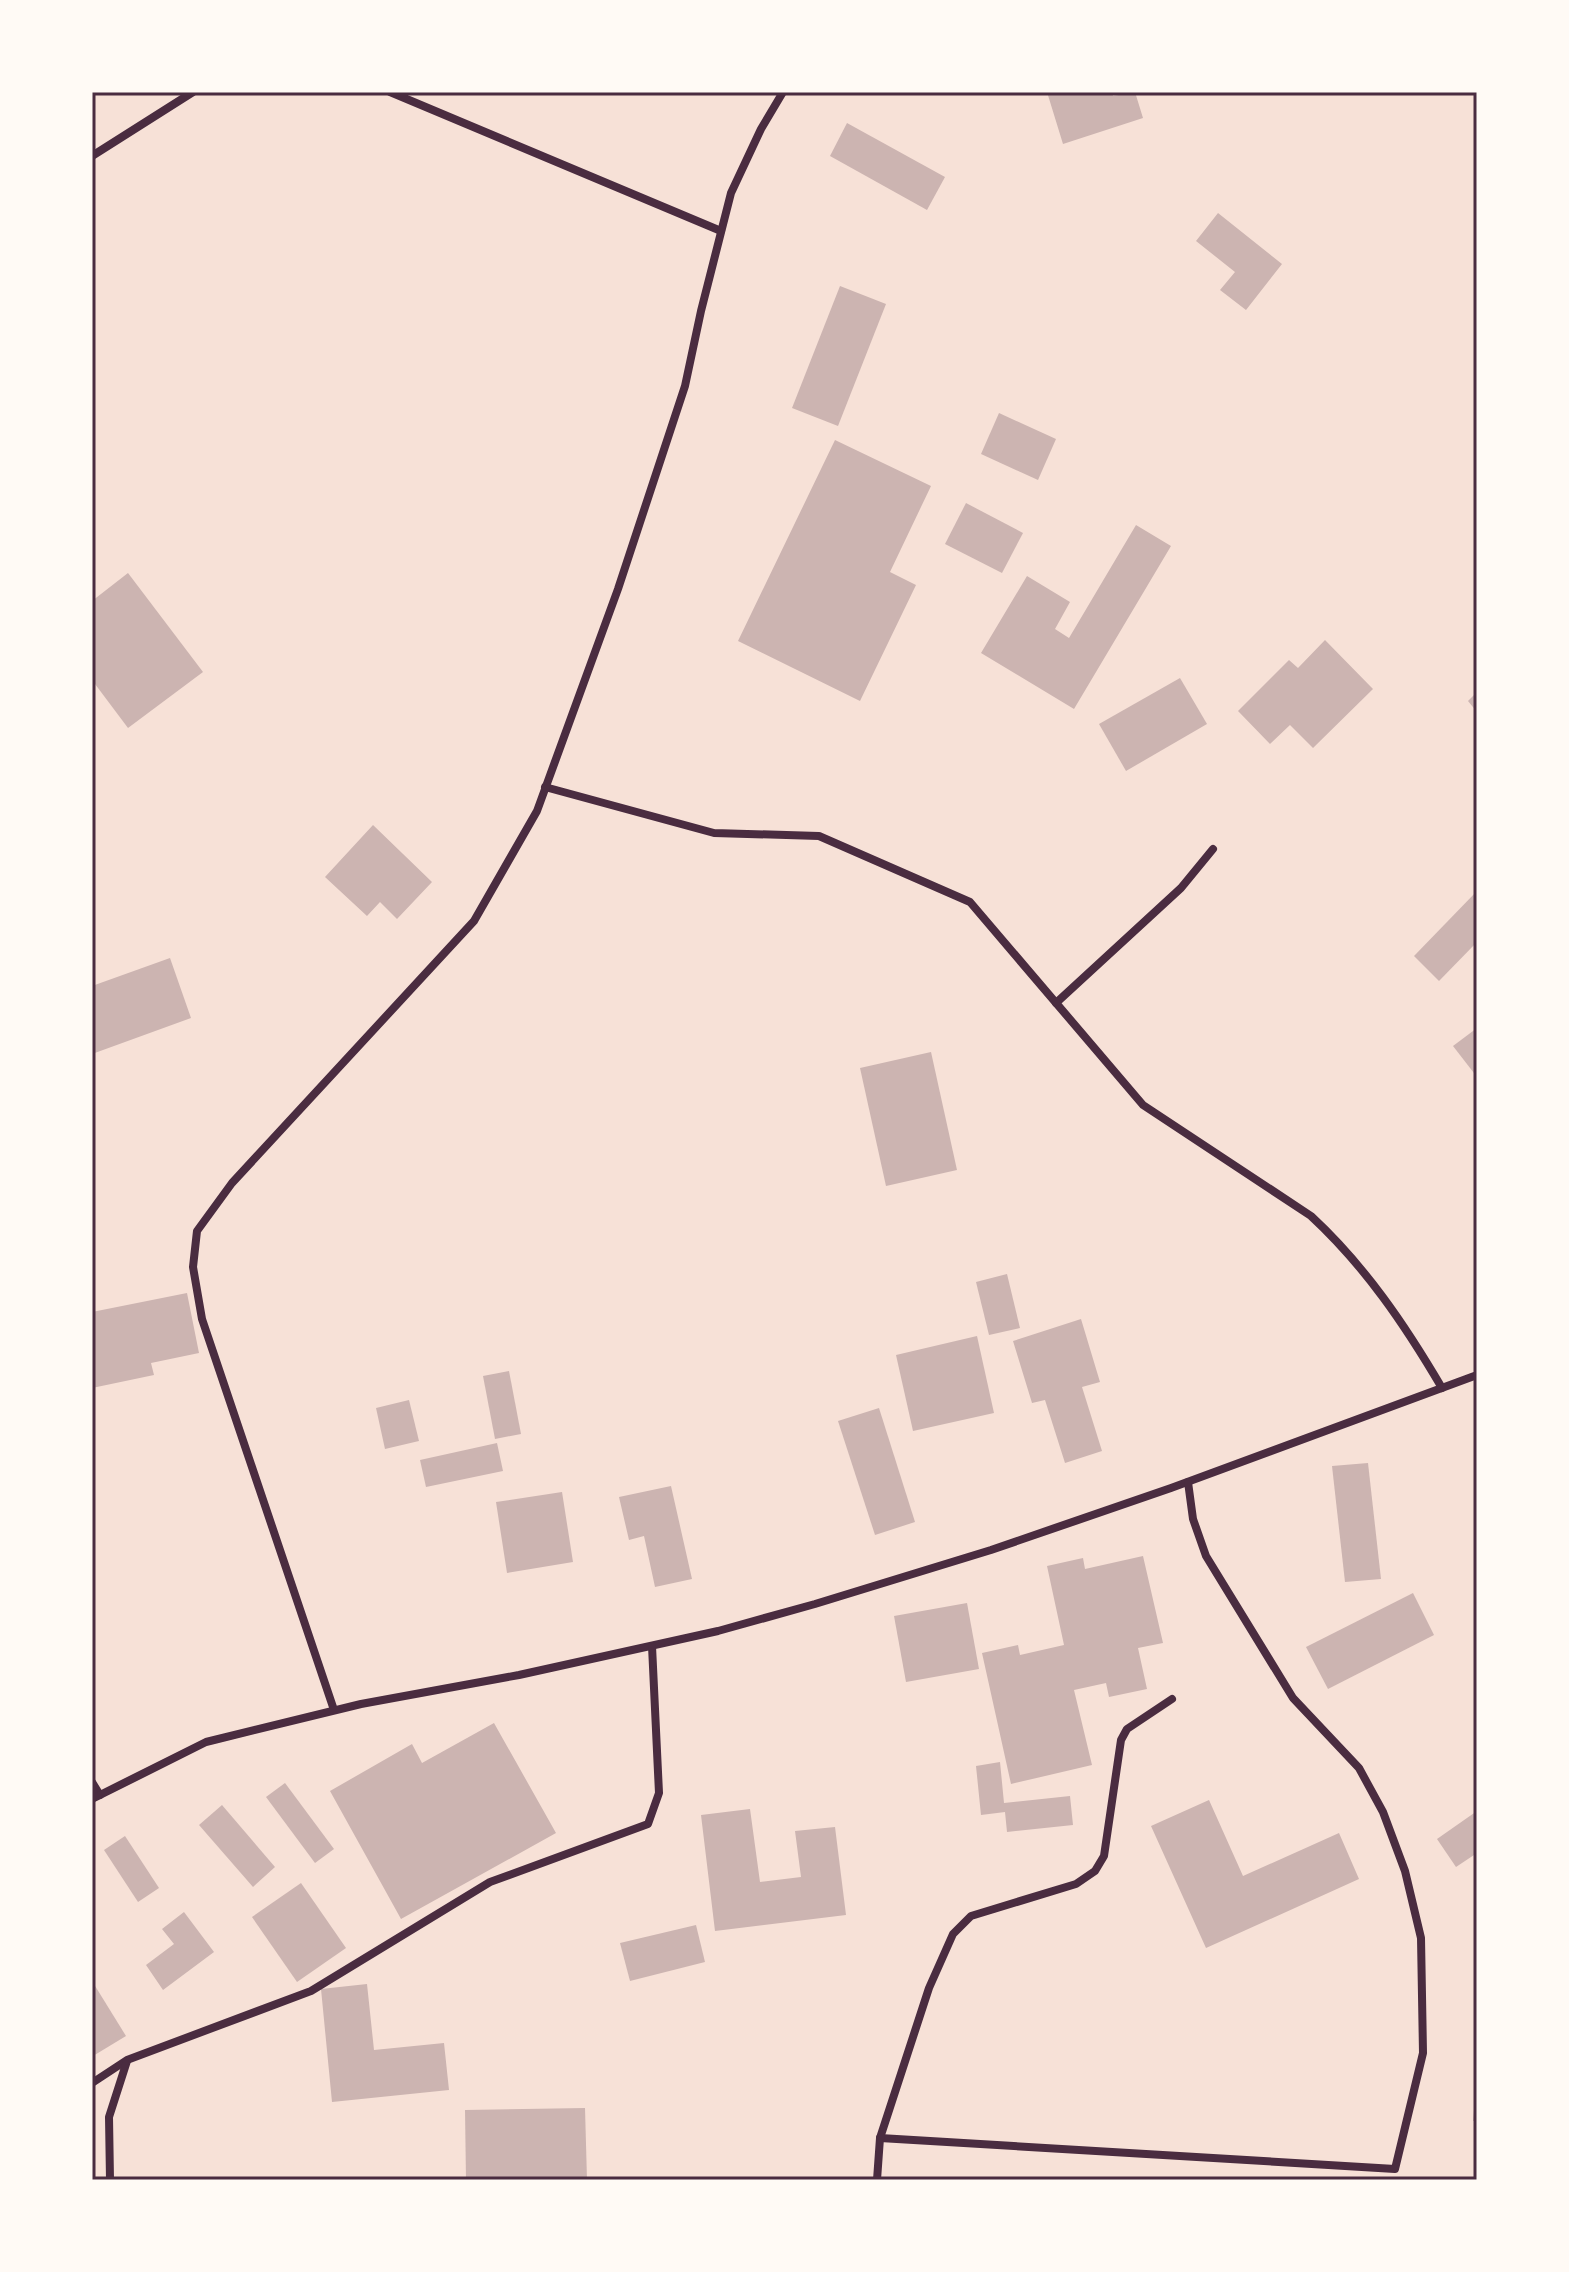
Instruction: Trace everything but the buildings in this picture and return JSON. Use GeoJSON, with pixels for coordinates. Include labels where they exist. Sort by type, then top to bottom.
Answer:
{"type":"FeatureCollection","features":[{"type":"Feature","properties":{"kind":"street"},"geometry":{"type":"LineString","coordinates":[[92,156],[193,92]]}},
{"type":"Feature","properties":{"kind":"street"},"geometry":{"type":"LineString","coordinates":[[390,92],[721,231]]}},
{"type":"Feature","properties":{"kind":"street"},"geometry":{"type":"LineString","coordinates":[[334,1710],[202,1319],[193,1267],[197,1231],[232,1183],[474,921],[537,811],[618,589],[685,386],[731,193],[761,129],[783,92]]}},
{"type":"Feature","properties":{"kind":"street"},"geometry":{"type":"LineString","coordinates":[[545,787],[714,833],[819,836],[970,902],[1143,1105],[1311,1216],[1334,1237],[1404,1324],[1442,1388]]}},
{"type":"Feature","properties":{"kind":"street"},"geometry":{"type":"LineString","coordinates":[[1056,1003],[1181,888],[1213,849]]}},
{"type":"Feature","properties":{"kind":"street"},"geometry":{"type":"LineString","coordinates":[[92,1782],[96,1797],[206,1742],[334,1710],[652,1646],[815,1604],[991,1550],[1188,1482],[1477,1375]]}},
{"type":"Feature","properties":{"kind":"street"},"geometry":{"type":"LineString","coordinates":[[1188,1482],[1193,1519],[1206,1556],[1293,1698],[1359,1768],[1383,1812],[1405,1871],[1421,1938],[1423,2053],[1394,2180]]}},
{"type":"Feature","properties":{"kind":"street"},"geometry":{"type":"LineString","coordinates":[[92,2083],[127,2060],[311,1991],[490,1882],[648,1824],[659,1793],[652,1646]]}},
{"type":"Feature","properties":{"kind":"street"},"geometry":{"type":"LineString","coordinates":[[877,2180],[880,2138],[929,1988],[953,1934],[971,1916],[1076,1884],[1095,1871],[1104,1856],[1121,1740],[1127,1729],[1172,1699]]}},
{"type":"Feature","properties":{"kind":"street"},"geometry":{"type":"LineString","coordinates":[[110,2180],[109,2117],[127,2060]]}},
{"type":"Feature","properties":{"kind":"street"},"geometry":{"type":"LineString","coordinates":[[880,2138],[1395,2169]]}}]}
